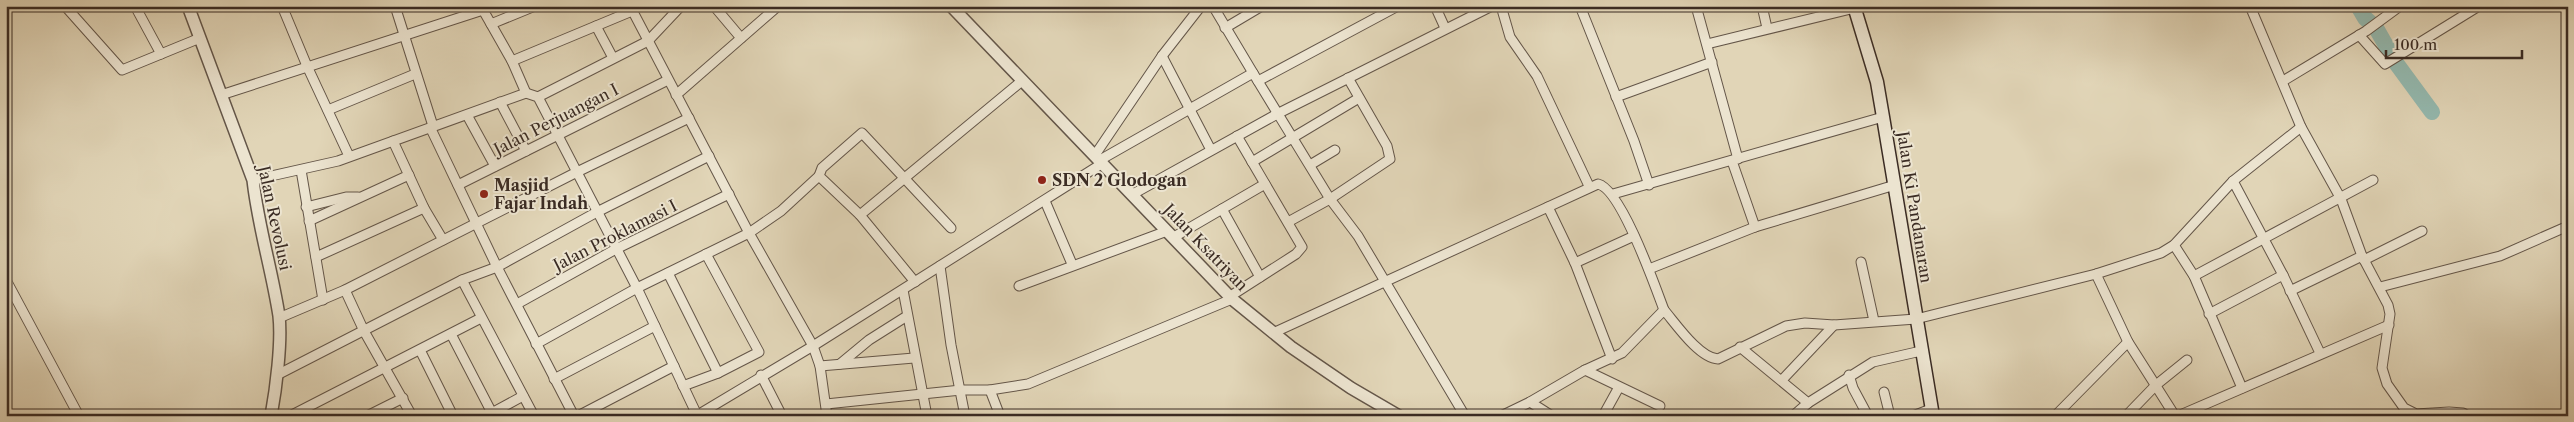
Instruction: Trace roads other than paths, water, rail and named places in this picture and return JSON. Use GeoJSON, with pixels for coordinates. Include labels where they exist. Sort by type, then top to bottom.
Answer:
{"type":"FeatureCollection","features":[{"type":"Feature","properties":{"kind":"main road","name":"Jalan Ki Pandanaran"},"geometry":{"type":"LineString","coordinates":[[1854,7],[1877,82],[1932,412]]}},
{"type":"Feature","properties":{"kind":"street"},"geometry":{"type":"LineString","coordinates":[[65,6],[122,70],[200,38]]}},
{"type":"Feature","properties":{"kind":"street"},"geometry":{"type":"LineString","coordinates":[[135,6],[161,54]]}},
{"type":"Feature","properties":{"kind":"street","name":"Jalan Revolusi"},"geometry":{"type":"LineString","coordinates":[[188,6],[253,180],[256,206],[279,318],[277,375],[271,416]]}},
{"type":"Feature","properties":{"kind":"street"},"geometry":{"type":"LineString","coordinates":[[282,6],[307,66],[349,156]]}},
{"type":"Feature","properties":{"kind":"street"},"geometry":{"type":"LineString","coordinates":[[395,6],[432,128],[497,267],[574,416]]}},
{"type":"Feature","properties":{"kind":"street"},"geometry":{"type":"LineString","coordinates":[[491,24],[535,6]]}},
{"type":"Feature","properties":{"kind":"street"},"geometry":{"type":"LineString","coordinates":[[538,97],[648,41],[681,6]]}},
{"type":"Feature","properties":{"kind":"street"},"geometry":{"type":"LineString","coordinates":[[714,6],[741,38]]}},
{"type":"Feature","properties":{"kind":"street"},"geometry":{"type":"LineString","coordinates":[[676,95],[778,6]]}},
{"type":"Feature","properties":{"kind":"street","name":"Jalan Ksatriyan"},"geometry":{"type":"LineString","coordinates":[[951,6],[1230,298],[1273,333],[1351,388],[1399,416]]}},
{"type":"Feature","properties":{"kind":"street"},"geometry":{"type":"LineString","coordinates":[[1099,159],[1162,56],[1201,6]]}},
{"type":"Feature","properties":{"kind":"street"},"geometry":{"type":"LineString","coordinates":[[1212,6],[1330,199],[1358,236],[1465,416]]}},
{"type":"Feature","properties":{"kind":"street"},"geometry":{"type":"LineString","coordinates":[[1225,28],[1262,6]]}},
{"type":"Feature","properties":{"kind":"street"},"geometry":{"type":"LineString","coordinates":[[253,180],[301,170],[349,156],[526,93],[538,97],[637,288],[697,415],[761,375],[813,346],[1045,201],[1099,159],[1189,108],[1256,77],[1398,6]]}},
{"type":"Feature","properties":{"kind":"street"},"geometry":{"type":"LineString","coordinates":[[1435,6],[1445,28]]}},
{"type":"Feature","properties":{"kind":"street"},"geometry":{"type":"LineString","coordinates":[[1132,194],[1279,113],[1492,6]]}},
{"type":"Feature","properties":{"kind":"street"},"geometry":{"type":"LineString","coordinates":[[1501,6],[1510,36],[1536,76],[1589,186]]}},
{"type":"Feature","properties":{"kind":"street"},"geometry":{"type":"LineString","coordinates":[[1580,6],[1634,141],[1649,185]]}},
{"type":"Feature","properties":{"kind":"street"},"geometry":{"type":"LineString","coordinates":[[1696,6],[1712,62],[1735,160],[1755,227]]}},
{"type":"Feature","properties":{"kind":"street"},"geometry":{"type":"LineString","coordinates":[[1762,6],[1767,28]]}},
{"type":"Feature","properties":{"kind":"street"},"geometry":{"type":"LineString","coordinates":[[2250,6],[2301,127],[2341,198],[2363,258],[2380,287],[2390,314],[2382,368],[2391,390],[2404,408],[2416,414],[2450,412],[2463,413],[2468,416]]}},
{"type":"Feature","properties":{"kind":"street"},"geometry":{"type":"LineString","coordinates":[[2283,81],[2362,33],[2400,6]]}},
{"type":"Feature","properties":{"kind":"street"},"geometry":{"type":"LineString","coordinates":[[2362,33],[2384,64],[2479,6]]}},
{"type":"Feature","properties":{"kind":"street"},"geometry":{"type":"LineString","coordinates":[[2564,6],[2568,13]]}},
{"type":"Feature","properties":{"kind":"street"},"geometry":{"type":"LineString","coordinates":[[1707,44],[1854,7]]}},
{"type":"Feature","properties":{"kind":"street"},"geometry":{"type":"LineString","coordinates":[[221,95],[482,8],[512,61],[526,93]]}},
{"type":"Feature","properties":{"kind":"street"},"geometry":{"type":"LineString","coordinates":[[512,61],[596,26],[631,9],[749,233],[813,346],[820,366],[827,416]]}},
{"type":"Feature","properties":{"kind":"street"},"geometry":{"type":"LineString","coordinates":[[596,26],[614,58]]}},
{"type":"Feature","properties":{"kind":"street"},"geometry":{"type":"LineString","coordinates":[[1162,56],[1211,150]]}},
{"type":"Feature","properties":{"kind":"street"},"geometry":{"type":"LineString","coordinates":[[1616,96],[1712,62]]}},
{"type":"Feature","properties":{"kind":"street"},"geometry":{"type":"LineString","coordinates":[[328,110],[415,74]]}},
{"type":"Feature","properties":{"kind":"street"},"geometry":{"type":"LineString","coordinates":[[1288,222],[1330,199],[1386,164],[1391,157],[1348,78]]}},
{"type":"Feature","properties":{"kind":"street","name":"Jalan Perjuangan I"},"geometry":{"type":"LineString","coordinates":[[458,185],[668,80]]}},
{"type":"Feature","properties":{"kind":"street"},"geometry":{"type":"LineString","coordinates":[[860,215],[906,180],[1023,80]]}},
{"type":"Feature","properties":{"kind":"street"},"geometry":{"type":"LineString","coordinates":[[1252,162],[1292,136],[1359,98]]}},
{"type":"Feature","properties":{"kind":"street"},"geometry":{"type":"LineString","coordinates":[[500,102],[526,151]]}},
{"type":"Feature","properties":{"kind":"street"},"geometry":{"type":"LineString","coordinates":[[467,115],[495,166]]}},
{"type":"Feature","properties":{"kind":"street"},"geometry":{"type":"LineString","coordinates":[[1613,194],[1883,116]]}},
{"type":"Feature","properties":{"kind":"street"},"geometry":{"type":"LineString","coordinates":[[279,318],[345,290],[577,172],[689,118]]}},
{"type":"Feature","properties":{"kind":"street"},"geometry":{"type":"LineString","coordinates":[[1273,333],[1548,207],[1589,186],[1601,184],[1613,194],[1634,236],[1664,310],[1700,351],[1709,357],[1718,359],[1786,326],[1805,323],[1834,326],[1874,321],[1916,320],[2096,274],[2161,253],[2174,245],[2232,181],[2301,127]]}},
{"type":"Feature","properties":{"kind":"street"},"geometry":{"type":"LineString","coordinates":[[536,344],[637,288],[749,233],[781,211],[819,176],[826,163],[862,133],[951,228]]}},
{"type":"Feature","properties":{"kind":"street"},"geometry":{"type":"LineString","coordinates":[[826,404],[961,390],[990,390],[1038,381],[1230,298],[1302,248],[1236,136]]}},
{"type":"Feature","properties":{"kind":"street"},"geometry":{"type":"LineString","coordinates":[[393,141],[424,208],[443,240]]}},
{"type":"Feature","properties":{"kind":"street"},"geometry":{"type":"LineString","coordinates":[[1310,165],[1335,150]]}},
{"type":"Feature","properties":{"kind":"street"},"geometry":{"type":"LineString","coordinates":[[277,375],[462,280],[497,267],[597,212],[708,156]]}},
{"type":"Feature","properties":{"kind":"street"},"geometry":{"type":"LineString","coordinates":[[301,170],[323,300]]}},
{"type":"Feature","properties":{"kind":"street"},"geometry":{"type":"LineString","coordinates":[[309,222],[409,175]]}},
{"type":"Feature","properties":{"kind":"street"},"geometry":{"type":"LineString","coordinates":[[819,176],[860,215],[915,282]]}},
{"type":"Feature","properties":{"kind":"street"},"geometry":{"type":"LineString","coordinates":[[2194,276],[2373,180]]}},
{"type":"Feature","properties":{"kind":"street"},"geometry":{"type":"LineString","coordinates":[[2232,181],[2264,237],[2320,353]]}},
{"type":"Feature","properties":{"kind":"street"},"geometry":{"type":"LineString","coordinates":[[1019,286],[1072,264],[1170,234],[1222,209],[1265,184]]}},
{"type":"Feature","properties":{"kind":"street"},"geometry":{"type":"LineString","coordinates":[[1648,268],[1755,227],[1895,185]]}},
{"type":"Feature","properties":{"kind":"street","name":"Jalan Proklamasi I"},"geometry":{"type":"LineString","coordinates":[[516,304],[616,249],[728,194]]}},
{"type":"Feature","properties":{"kind":"street"},"geometry":{"type":"LineString","coordinates":[[306,207],[346,197],[358,198]]}},
{"type":"Feature","properties":{"kind":"street"},"geometry":{"type":"LineString","coordinates":[[1045,201],[1072,264]]}},
{"type":"Feature","properties":{"kind":"street"},"geometry":{"type":"LineString","coordinates":[[1548,207],[1575,264],[1612,359]]}},
{"type":"Feature","properties":{"kind":"street"},"geometry":{"type":"LineString","coordinates":[[316,257],[424,208]]}},
{"type":"Feature","properties":{"kind":"street"},"geometry":{"type":"LineString","coordinates":[[1222,209],[1260,277]]}},
{"type":"Feature","properties":{"kind":"street"},"geometry":{"type":"LineString","coordinates":[[2380,287],[2500,256],[2568,226]]}},
{"type":"Feature","properties":{"kind":"street"},"geometry":{"type":"LineString","coordinates":[[2290,291],[2422,231]]}},
{"type":"Feature","properties":{"kind":"street"},"geometry":{"type":"LineString","coordinates":[[1575,264],[1634,236]]}},
{"type":"Feature","properties":{"kind":"street"},"geometry":{"type":"LineString","coordinates":[[2174,245],[2194,276],[2242,388]]}},
{"type":"Feature","properties":{"kind":"street"},"geometry":{"type":"LineString","coordinates":[[684,386],[755,356],[759,351],[706,254]]}},
{"type":"Feature","properties":{"kind":"street"},"geometry":{"type":"LineString","coordinates":[[1861,262],[1874,321]]}},
{"type":"Feature","properties":{"kind":"street"},"geometry":{"type":"LineString","coordinates":[[940,266],[950,346],[961,390],[965,416]]}},
{"type":"Feature","properties":{"kind":"street"},"geometry":{"type":"LineString","coordinates":[[668,273],[718,373]]}},
{"type":"Feature","properties":{"kind":"street"},"geometry":{"type":"LineString","coordinates":[[2096,274],[2128,342],[2177,416],[2389,325]]}},
{"type":"Feature","properties":{"kind":"street"},"geometry":{"type":"LineString","coordinates":[[2209,314],[2283,275]]}},
{"type":"Feature","properties":{"kind":"street"},"geometry":{"type":"LineString","coordinates":[[6,280],[79,416]]}},
{"type":"Feature","properties":{"kind":"street"},"geometry":{"type":"LineString","coordinates":[[462,280],[534,416]]}},
{"type":"Feature","properties":{"kind":"street"},"geometry":{"type":"LineString","coordinates":[[345,290],[364,331],[412,416]]}},
{"type":"Feature","properties":{"kind":"street"},"geometry":{"type":"LineString","coordinates":[[903,290],[914,358],[927,416]]}},
{"type":"Feature","properties":{"kind":"street"},"geometry":{"type":"LineString","coordinates":[[1501,416],[1530,402],[1585,370],[1612,359],[1627,350],[1651,321],[1664,310]]}},
{"type":"Feature","properties":{"kind":"street"},"geometry":{"type":"LineString","coordinates":[[840,364],[869,340],[907,316]]}},
{"type":"Feature","properties":{"kind":"street"},"geometry":{"type":"LineString","coordinates":[[290,416],[481,318]]}},
{"type":"Feature","properties":{"kind":"street"},"geometry":{"type":"LineString","coordinates":[[554,379],[655,326]]}},
{"type":"Feature","properties":{"kind":"street"},"geometry":{"type":"LineString","coordinates":[[1782,380],[1834,326]]}},
{"type":"Feature","properties":{"kind":"street"},"geometry":{"type":"LineString","coordinates":[[450,334],[489,414],[523,396]]}},
{"type":"Feature","properties":{"kind":"street"},"geometry":{"type":"LineString","coordinates":[[2055,416],[2128,342]]}},
{"type":"Feature","properties":{"kind":"street"},"geometry":{"type":"LineString","coordinates":[[1740,347],[1808,403]]}},
{"type":"Feature","properties":{"kind":"street"},"geometry":{"type":"LineString","coordinates":[[420,350],[453,416]]}},
{"type":"Feature","properties":{"kind":"street"},"geometry":{"type":"LineString","coordinates":[[1793,416],[1808,403],[1849,375],[1873,362],[1921,351]]}},
{"type":"Feature","properties":{"kind":"street"},"geometry":{"type":"LineString","coordinates":[[820,366],[914,358]]}},
{"type":"Feature","properties":{"kind":"street"},"geometry":{"type":"LineString","coordinates":[[2126,416],[2156,385],[2187,360]]}},
{"type":"Feature","properties":{"kind":"street"},"geometry":{"type":"LineString","coordinates":[[578,416],[674,366]]}},
{"type":"Feature","properties":{"kind":"street"},"geometry":{"type":"LineString","coordinates":[[1585,370],[1660,406]]}},
{"type":"Feature","properties":{"kind":"street"},"geometry":{"type":"LineString","coordinates":[[761,375],[782,416]]}},
{"type":"Feature","properties":{"kind":"street"},"geometry":{"type":"LineString","coordinates":[[1849,375],[1853,388],[1868,416]]}},
{"type":"Feature","properties":{"kind":"street"},"geometry":{"type":"LineString","coordinates":[[1603,416],[1619,387]]}},
{"type":"Feature","properties":{"kind":"street"},"geometry":{"type":"LineString","coordinates":[[990,390],[1000,416]]}},
{"type":"Feature","properties":{"kind":"street"},"geometry":{"type":"LineString","coordinates":[[1884,392],[1890,416]]}},
{"type":"Feature","properties":{"kind":"street"},"geometry":{"type":"LineString","coordinates":[[367,416],[402,398]]}},
{"type":"Feature","properties":{"kind":"street"},"geometry":{"type":"LineString","coordinates":[[1530,402],[1552,416]]}},
{"type":"Feature","properties":{"kind":"street"},"geometry":{"type":"LineString","coordinates":[[1913,416],[1932,412]]}},
{"type":"Feature","properties":{"kind":"waterway"},"geometry":{"type":"LineString","coordinates":[[2358,6],[2365,18],[2376,28],[2396,63],[2432,112]]}},
{"type":"Feature","properties":{"kind":"place","name":"SDN 2 Glodogan"},"geometry":{"type":"Point","coordinates":[1042,180]}},
{"type":"Feature","properties":{"kind":"place","name":"Masjid Fajar Indah"},"geometry":{"type":"Point","coordinates":[484,194]}}]}
